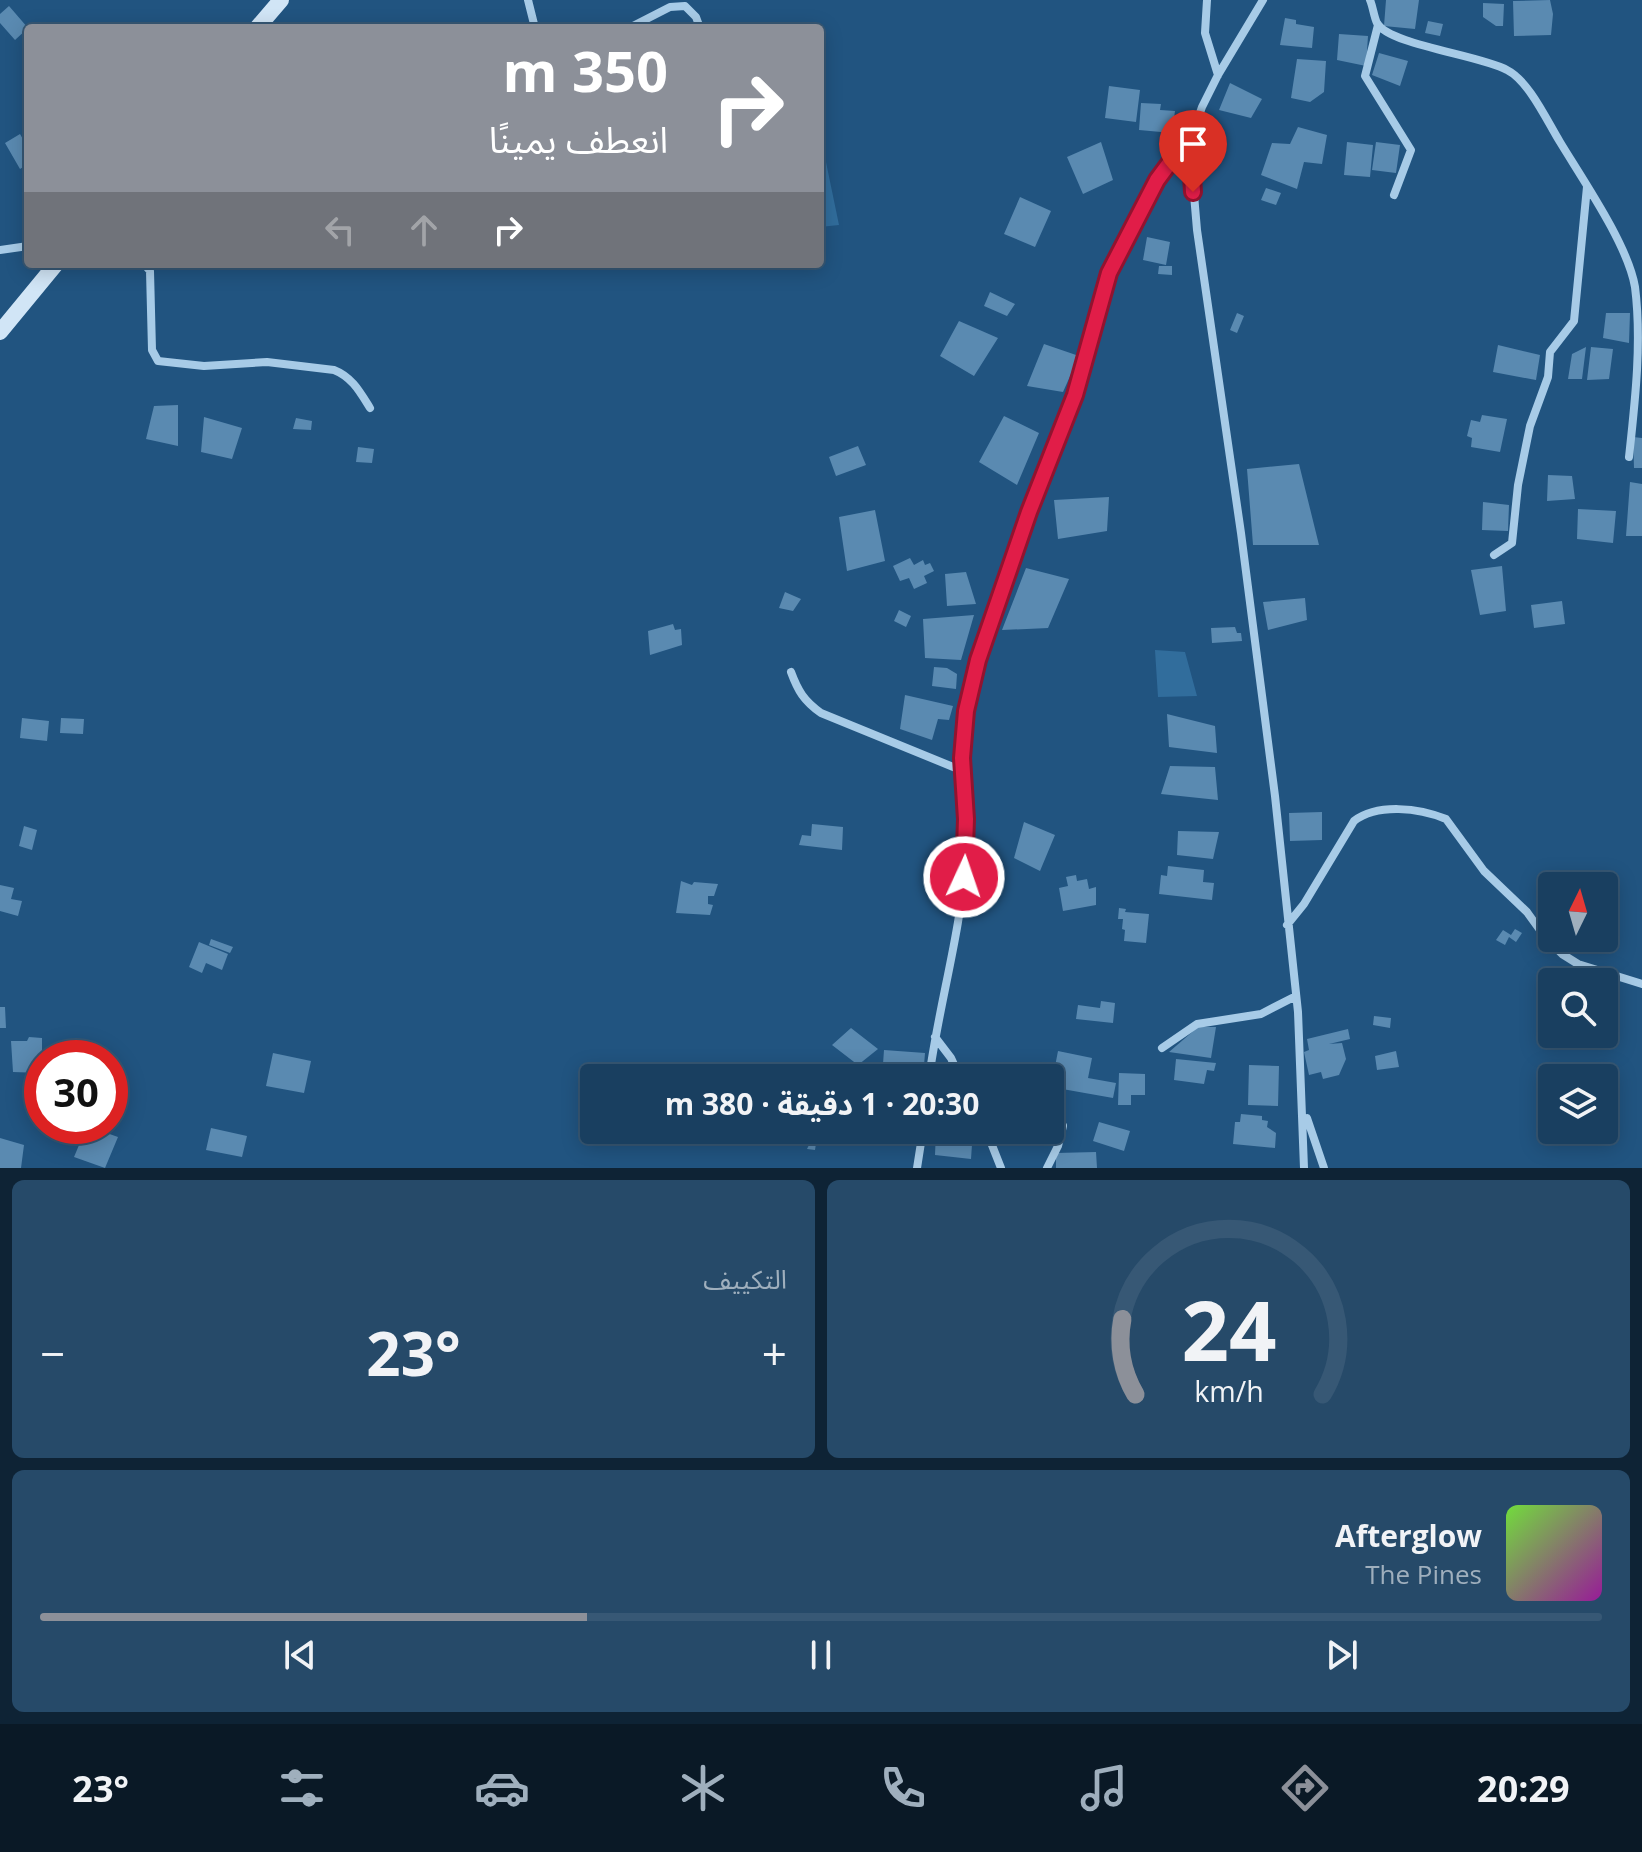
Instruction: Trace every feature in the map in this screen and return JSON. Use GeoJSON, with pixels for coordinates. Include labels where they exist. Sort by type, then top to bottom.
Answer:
{"type":"FeatureCollection","features":[{"type":"Feature","properties":{"kind":"main road"},"geometry":{"type":"LineString","coordinates":[[260,24],[281,0]]}},
{"type":"Feature","properties":{"kind":"main road"},"geometry":{"type":"LineString","coordinates":[[0,332],[53,268]]}},
{"type":"Feature","properties":{"kind":"street"},"geometry":{"type":"LineString","coordinates":[[528,0],[534,24]]}},
{"type":"Feature","properties":{"kind":"street"},"geometry":{"type":"LineString","coordinates":[[1207,0],[1205,33],[1218,75]]}},
{"type":"Feature","properties":{"kind":"street"},"geometry":{"type":"LineString","coordinates":[[931,1064],[962,900],[966,842],[963,771],[966,711],[971,683],[1025,525],[1075,395],[1109,273],[1157,180],[1194,130],[1218,75],[1263,0]]}},
{"type":"Feature","properties":{"kind":"street"},"geometry":{"type":"LineString","coordinates":[[1370,0],[1378,25],[1391,36],[1482,59],[1510,71],[1532,96],[1587,187],[1638,284],[1638,415],[1629,457]]}},
{"type":"Feature","properties":{"kind":"street"},"geometry":{"type":"LineString","coordinates":[[637,24],[670,7],[685,6],[699,24]]}},
{"type":"Feature","properties":{"kind":"street"},"geometry":{"type":"LineString","coordinates":[[1378,25],[1365,76],[1411,150],[1394,195]]}},
{"type":"Feature","properties":{"kind":"street"},"geometry":{"type":"LineString","coordinates":[[1194,130],[1191,159],[1197,230],[1275,796],[1296,996],[1304,1106],[1304,1168]]}},
{"type":"Feature","properties":{"kind":"street"},"geometry":{"type":"LineString","coordinates":[[1494,555],[1512,543],[1518,485],[1530,426],[1548,377],[1550,352],[1574,321],[1587,187]]}},
{"type":"Feature","properties":{"kind":"street"},"geometry":{"type":"LineString","coordinates":[[0,250],[24,247]]}},
{"type":"Feature","properties":{"kind":"street"},"geometry":{"type":"LineString","coordinates":[[147,268],[150,271],[152,350],[158,361],[204,366],[267,362],[334,370],[345,375],[356,386],[370,408]]}},
{"type":"Feature","properties":{"kind":"street"},"geometry":{"type":"LineString","coordinates":[[791,672],[805,702],[821,713],[963,771]]}},
{"type":"Feature","properties":{"kind":"street"},"geometry":{"type":"LineString","coordinates":[[1287,925],[1304,904],[1354,821],[1377,810],[1404,810],[1446,819],[1484,871],[1527,912],[1562,954],[1578,964],[1642,984]]}},
{"type":"Feature","properties":{"kind":"street"},"geometry":{"type":"LineString","coordinates":[[1162,1048],[1197,1024],[1261,1014],[1296,996]]}},
{"type":"Feature","properties":{"kind":"street"},"geometry":{"type":"LineString","coordinates":[[935,1036],[954,1064]]}},
{"type":"Feature","properties":{"kind":"street"},"geometry":{"type":"LineString","coordinates":[[1304,1106],[1324,1168]]}},
{"type":"Feature","properties":{"kind":"street"},"geometry":{"type":"LineString","coordinates":[[917,1168],[921,1144]]}},
{"type":"Feature","properties":{"kind":"street"},"geometry":{"type":"LineString","coordinates":[[992,1144],[1001,1168]]}},
{"type":"Feature","properties":{"kind":"street"},"geometry":{"type":"LineString","coordinates":[[1047,1168],[1058,1144]]}},
{"type":"Feature","properties":{"kind":"shaded area"},"geometry":{"type":"Polygon","coordinates":[[[824,152],[839,225],[824,227],[824,152]]]}},
{"type":"Feature","properties":{"kind":"shaded area"},"geometry":{"type":"Polygon","coordinates":[[[1155,650],[1185,652],[1197,696],[1158,697],[1155,650]]]}},
{"type":"Feature","properties":{"kind":"building"},"geometry":{"type":"Polygon","coordinates":[[[1386,0],[1419,0],[1415,29],[1384,26],[1386,0]]]}},
{"type":"Feature","properties":{"kind":"building"},"geometry":{"type":"Polygon","coordinates":[[[1550,0],[1553,14],[1551,35],[1514,36],[1513,1],[1550,0]]]}},
{"type":"Feature","properties":{"kind":"building"},"geometry":{"type":"Polygon","coordinates":[[[1483,3],[1504,4],[1503,26],[1496,26],[1483,17],[1483,3]]]}},
{"type":"Feature","properties":{"kind":"building"},"geometry":{"type":"Polygon","coordinates":[[[9,6],[25,24],[24,32],[15,40],[0,23],[0,14],[9,6]]]}},
{"type":"Feature","properties":{"kind":"building"},"geometry":{"type":"Polygon","coordinates":[[[1285,18],[1296,20],[1296,24],[1314,27],[1312,48],[1280,45],[1285,18]]]}},
{"type":"Feature","properties":{"kind":"building"},"geometry":{"type":"Polygon","coordinates":[[[1428,21],[1443,24],[1440,36],[1425,33],[1428,21]]]}},
{"type":"Feature","properties":{"kind":"building"},"geometry":{"type":"Polygon","coordinates":[[[1339,34],[1368,36],[1366,66],[1337,60],[1339,34]]]}},
{"type":"Feature","properties":{"kind":"building"},"geometry":{"type":"Polygon","coordinates":[[[1379,53],[1408,61],[1400,86],[1372,75],[1379,53]]]}},
{"type":"Feature","properties":{"kind":"building"},"geometry":{"type":"Polygon","coordinates":[[[1297,59],[1326,61],[1324,92],[1310,102],[1291,98],[1297,59]]]}},
{"type":"Feature","properties":{"kind":"building"},"geometry":{"type":"Polygon","coordinates":[[[1230,83],[1262,99],[1251,118],[1219,110],[1230,83]]]}},
{"type":"Feature","properties":{"kind":"building"},"geometry":{"type":"Polygon","coordinates":[[[1109,86],[1140,90],[1136,122],[1105,118],[1109,86]]]}},
{"type":"Feature","properties":{"kind":"building"},"geometry":{"type":"Polygon","coordinates":[[[1141,103],[1161,104],[1160,110],[1175,111],[1172,133],[1139,130],[1141,103]]]}},
{"type":"Feature","properties":{"kind":"building"},"geometry":{"type":"Polygon","coordinates":[[[1298,127],[1327,135],[1322,164],[1304,162],[1297,189],[1261,175],[1272,143],[1290,144],[1298,127]]]}},
{"type":"Feature","properties":{"kind":"building"},"geometry":{"type":"Polygon","coordinates":[[[20,134],[24,141],[24,166],[20,169],[5,143],[20,134]]]}},
{"type":"Feature","properties":{"kind":"building"},"geometry":{"type":"Polygon","coordinates":[[[1202,139],[1223,141],[1221,162],[1209,166],[1196,157],[1202,139]]]}},
{"type":"Feature","properties":{"kind":"building"},"geometry":{"type":"Polygon","coordinates":[[[1101,142],[1113,180],[1083,194],[1067,157],[1101,142]]]}},
{"type":"Feature","properties":{"kind":"building"},"geometry":{"type":"Polygon","coordinates":[[[1347,142],[1373,145],[1370,177],[1344,175],[1347,142]]]}},
{"type":"Feature","properties":{"kind":"building"},"geometry":{"type":"Polygon","coordinates":[[[1376,142],[1400,145],[1396,173],[1372,170],[1376,142]]]}},
{"type":"Feature","properties":{"kind":"building"},"geometry":{"type":"Polygon","coordinates":[[[1266,188],[1281,193],[1276,205],[1261,200],[1266,188]]]}},
{"type":"Feature","properties":{"kind":"building"},"geometry":{"type":"Polygon","coordinates":[[[1020,197],[1051,211],[1035,247],[1004,234],[1020,197]]]}},
{"type":"Feature","properties":{"kind":"building"},"geometry":{"type":"Polygon","coordinates":[[[1147,237],[1170,242],[1166,265],[1143,260],[1147,237]]]}},
{"type":"Feature","properties":{"kind":"building"},"geometry":{"type":"Polygon","coordinates":[[[1159,266],[1172,266],[1172,275],[1158,274],[1159,266]]]}},
{"type":"Feature","properties":{"kind":"building"},"geometry":{"type":"Polygon","coordinates":[[[990,292],[1015,304],[1007,316],[984,306],[990,292]]]}},
{"type":"Feature","properties":{"kind":"building"},"geometry":{"type":"Polygon","coordinates":[[[1237,313],[1244,316],[1237,333],[1230,330],[1237,313]]]}},
{"type":"Feature","properties":{"kind":"building"},"geometry":{"type":"Polygon","coordinates":[[[1606,313],[1630,313],[1629,343],[1603,338],[1606,313]]]}},
{"type":"Feature","properties":{"kind":"building"},"geometry":{"type":"Polygon","coordinates":[[[959,321],[998,338],[974,376],[940,356],[959,321]]]}},
{"type":"Feature","properties":{"kind":"building"},"geometry":{"type":"Polygon","coordinates":[[[1044,344],[1079,356],[1063,392],[1027,386],[1044,344]]]}},
{"type":"Feature","properties":{"kind":"building"},"geometry":{"type":"Polygon","coordinates":[[[1498,345],[1540,355],[1536,380],[1493,372],[1498,345]]]}},
{"type":"Feature","properties":{"kind":"building"},"geometry":{"type":"Polygon","coordinates":[[[1586,347],[1582,379],[1568,379],[1572,354],[1586,347]]]}},
{"type":"Feature","properties":{"kind":"building"},"geometry":{"type":"Polygon","coordinates":[[[1591,347],[1613,349],[1609,379],[1587,380],[1591,347]]]}},
{"type":"Feature","properties":{"kind":"building"},"geometry":{"type":"Polygon","coordinates":[[[178,405],[178,446],[146,439],[154,406],[178,405]]]}},
{"type":"Feature","properties":{"kind":"building"},"geometry":{"type":"Polygon","coordinates":[[[1482,415],[1507,419],[1500,452],[1471,447],[1472,438],[1467,436],[1471,420],[1480,422],[1482,415]]]}},
{"type":"Feature","properties":{"kind":"building"},"geometry":{"type":"Polygon","coordinates":[[[1004,416],[1039,433],[1017,485],[979,462],[1004,416]]]}},
{"type":"Feature","properties":{"kind":"building"},"geometry":{"type":"Polygon","coordinates":[[[204,417],[242,428],[232,459],[201,452],[204,417]]]}},
{"type":"Feature","properties":{"kind":"building"},"geometry":{"type":"Polygon","coordinates":[[[296,418],[312,421],[311,430],[293,429],[296,418]]]}},
{"type":"Feature","properties":{"kind":"building"},"geometry":{"type":"Polygon","coordinates":[[[1633,437],[1642,438],[1642,468],[1634,468],[1633,437]]]}},
{"type":"Feature","properties":{"kind":"building"},"geometry":{"type":"Polygon","coordinates":[[[858,446],[866,465],[836,476],[829,457],[858,446]]]}},
{"type":"Feature","properties":{"kind":"building"},"geometry":{"type":"Polygon","coordinates":[[[358,447],[374,449],[372,463],[356,462],[358,447]]]}},
{"type":"Feature","properties":{"kind":"building"},"geometry":{"type":"Polygon","coordinates":[[[1299,464],[1319,545],[1253,545],[1247,469],[1299,464]]]}},
{"type":"Feature","properties":{"kind":"building"},"geometry":{"type":"Polygon","coordinates":[[[1548,475],[1572,476],[1575,499],[1547,501],[1548,475]]]}},
{"type":"Feature","properties":{"kind":"building"},"geometry":{"type":"Polygon","coordinates":[[[1630,482],[1642,484],[1642,536],[1626,536],[1630,482]]]}},
{"type":"Feature","properties":{"kind":"building"},"geometry":{"type":"Polygon","coordinates":[[[1109,497],[1107,531],[1058,539],[1054,500],[1109,497]]]}},
{"type":"Feature","properties":{"kind":"building"},"geometry":{"type":"Polygon","coordinates":[[[1483,502],[1509,505],[1508,531],[1482,530],[1483,502]]]}},
{"type":"Feature","properties":{"kind":"building"},"geometry":{"type":"Polygon","coordinates":[[[1578,509],[1616,511],[1613,543],[1577,539],[1578,509]]]}},
{"type":"Feature","properties":{"kind":"building"},"geometry":{"type":"Polygon","coordinates":[[[875,510],[885,561],[847,571],[839,517],[875,510]]]}},
{"type":"Feature","properties":{"kind":"building"},"geometry":{"type":"Polygon","coordinates":[[[910,558],[914,565],[923,560],[925,565],[930,563],[934,571],[924,576],[927,583],[914,589],[909,578],[900,581],[893,566],[910,558]]]}},
{"type":"Feature","properties":{"kind":"building"},"geometry":{"type":"Polygon","coordinates":[[[1502,566],[1506,611],[1480,615],[1471,570],[1502,566]]]}},
{"type":"Feature","properties":{"kind":"building"},"geometry":{"type":"Polygon","coordinates":[[[1026,568],[1069,579],[1048,628],[1002,630],[1026,568]]]}},
{"type":"Feature","properties":{"kind":"building"},"geometry":{"type":"Polygon","coordinates":[[[966,572],[976,604],[947,606],[945,574],[966,572]]]}},
{"type":"Feature","properties":{"kind":"building"},"geometry":{"type":"Polygon","coordinates":[[[785,592],[801,599],[793,611],[779,608],[785,592]]]}},
{"type":"Feature","properties":{"kind":"building"},"geometry":{"type":"Polygon","coordinates":[[[1305,598],[1307,620],[1268,630],[1263,602],[1305,598]]]}},
{"type":"Feature","properties":{"kind":"building"},"geometry":{"type":"Polygon","coordinates":[[[1562,601],[1565,624],[1534,628],[1531,605],[1562,601]]]}},
{"type":"Feature","properties":{"kind":"building"},"geometry":{"type":"Polygon","coordinates":[[[899,610],[911,616],[906,627],[894,621],[899,610]]]}},
{"type":"Feature","properties":{"kind":"building"},"geometry":{"type":"Polygon","coordinates":[[[974,615],[961,660],[925,658],[923,619],[974,615]]]}},
{"type":"Feature","properties":{"kind":"building"},"geometry":{"type":"Polygon","coordinates":[[[673,624],[675,630],[681,629],[682,645],[650,655],[648,631],[673,624]]]}},
{"type":"Feature","properties":{"kind":"building"},"geometry":{"type":"Polygon","coordinates":[[[1235,627],[1237,633],[1241,633],[1242,641],[1212,643],[1211,628],[1235,627]]]}},
{"type":"Feature","properties":{"kind":"building"},"geometry":{"type":"Polygon","coordinates":[[[934,667],[947,668],[957,674],[956,689],[932,686],[934,667]]]}},
{"type":"Feature","properties":{"kind":"building"},"geometry":{"type":"Polygon","coordinates":[[[905,695],[953,706],[949,720],[938,719],[932,740],[900,729],[905,695]]]}},
{"type":"Feature","properties":{"kind":"building"},"geometry":{"type":"Polygon","coordinates":[[[1167,714],[1215,726],[1217,753],[1169,747],[1167,714]]]}},
{"type":"Feature","properties":{"kind":"building"},"geometry":{"type":"Polygon","coordinates":[[[22,718],[49,721],[47,741],[20,738],[22,718]]]}},
{"type":"Feature","properties":{"kind":"building"},"geometry":{"type":"Polygon","coordinates":[[[61,718],[84,719],[83,734],[60,733],[61,718]]]}},
{"type":"Feature","properties":{"kind":"building"},"geometry":{"type":"Polygon","coordinates":[[[1170,766],[1215,767],[1218,800],[1161,794],[1170,766]]]}},
{"type":"Feature","properties":{"kind":"building"},"geometry":{"type":"Polygon","coordinates":[[[1322,812],[1322,840],[1290,841],[1289,813],[1322,812]]]}},
{"type":"Feature","properties":{"kind":"building"},"geometry":{"type":"Polygon","coordinates":[[[1024,822],[1055,835],[1040,871],[1014,858],[1024,822]]]}},
{"type":"Feature","properties":{"kind":"building"},"geometry":{"type":"Polygon","coordinates":[[[812,824],[843,827],[842,850],[799,845],[802,835],[811,836],[812,824]]]}},
{"type":"Feature","properties":{"kind":"building"},"geometry":{"type":"Polygon","coordinates":[[[24,826],[37,830],[32,850],[19,846],[24,826]]]}},
{"type":"Feature","properties":{"kind":"building"},"geometry":{"type":"Polygon","coordinates":[[[1178,831],[1219,832],[1213,859],[1177,855],[1178,831]]]}},
{"type":"Feature","properties":{"kind":"building"},"geometry":{"type":"Polygon","coordinates":[[[1168,866],[1204,870],[1203,882],[1214,883],[1212,900],[1159,894],[1161,875],[1167,876],[1168,866]]]}},
{"type":"Feature","properties":{"kind":"building"},"geometry":{"type":"Polygon","coordinates":[[[1076,875],[1077,881],[1087,879],[1089,889],[1096,887],[1096,905],[1063,911],[1059,888],[1068,886],[1066,877],[1076,875]]]}},
{"type":"Feature","properties":{"kind":"building"},"geometry":{"type":"Polygon","coordinates":[[[681,881],[692,885],[694,882],[718,884],[714,896],[708,896],[708,904],[713,905],[710,915],[676,913],[681,881]]]}},
{"type":"Feature","properties":{"kind":"building"},"geometry":{"type":"Polygon","coordinates":[[[0,885],[14,888],[11,899],[22,901],[18,916],[0,911],[0,885]]]}},
{"type":"Feature","properties":{"kind":"building"},"geometry":{"type":"Polygon","coordinates":[[[1119,908],[1126,909],[1125,912],[1149,914],[1146,943],[1124,941],[1123,919],[1118,919],[1119,908]]]}},
{"type":"Feature","properties":{"kind":"building"},"geometry":{"type":"Polygon","coordinates":[[[1515,929],[1522,933],[1516,942],[1509,937],[1505,945],[1496,940],[1503,930],[1511,935],[1515,929]]]}},
{"type":"Feature","properties":{"kind":"building"},"geometry":{"type":"Polygon","coordinates":[[[211,939],[233,947],[230,953],[209,945],[211,939]]]}},
{"type":"Feature","properties":{"kind":"building"},"geometry":{"type":"Polygon","coordinates":[[[199,942],[228,954],[222,970],[206,963],[202,973],[189,967],[199,942]]]}},
{"type":"Feature","properties":{"kind":"building"},"geometry":{"type":"Polygon","coordinates":[[[1101,1001],[1115,1003],[1113,1023],[1076,1019],[1078,1005],[1100,1008],[1101,1001]]]}},
{"type":"Feature","properties":{"kind":"building"},"geometry":{"type":"Polygon","coordinates":[[[0,1007],[5,1007],[6,1028],[0,1028],[0,1007]]]}},
{"type":"Feature","properties":{"kind":"building"},"geometry":{"type":"Polygon","coordinates":[[[1374,1016],[1391,1018],[1390,1028],[1373,1025],[1374,1016]]]}},
{"type":"Feature","properties":{"kind":"building"},"geometry":{"type":"Polygon","coordinates":[[[1198,1027],[1216,1027],[1211,1058],[1169,1052],[1198,1027]]]}},
{"type":"Feature","properties":{"kind":"building"},"geometry":{"type":"Polygon","coordinates":[[[851,1028],[878,1049],[857,1064],[832,1045],[851,1028]]]}},
{"type":"Feature","properties":{"kind":"building"},"geometry":{"type":"Polygon","coordinates":[[[1348,1029],[1350,1039],[1329,1044],[1342,1043],[1346,1059],[1339,1075],[1323,1079],[1321,1072],[1309,1075],[1304,1052],[1309,1050],[1307,1039],[1348,1029]]]}},
{"type":"Feature","properties":{"kind":"building"},"geometry":{"type":"Polygon","coordinates":[[[11,1041],[24,1041],[24,1072],[13,1072],[11,1041]]]}},
{"type":"Feature","properties":{"kind":"building"},"geometry":{"type":"Polygon","coordinates":[[[884,1050],[925,1053],[924,1064],[883,1064],[884,1050]]]}},
{"type":"Feature","properties":{"kind":"building"},"geometry":{"type":"Polygon","coordinates":[[[1058,1051],[1092,1058],[1088,1078],[1116,1083],[1113,1098],[1064,1089],[1064,1064],[1055,1064],[1058,1051]]]}},
{"type":"Feature","properties":{"kind":"building"},"geometry":{"type":"Polygon","coordinates":[[[1396,1051],[1399,1067],[1377,1070],[1375,1056],[1396,1051]]]}},
{"type":"Feature","properties":{"kind":"building"},"geometry":{"type":"Polygon","coordinates":[[[273,1053],[311,1061],[304,1093],[266,1086],[273,1053]]]}},
{"type":"Feature","properties":{"kind":"building"},"geometry":{"type":"Polygon","coordinates":[[[1176,1059],[1216,1063],[1214,1071],[1207,1070],[1204,1084],[1174,1080],[1176,1059]]]}},
{"type":"Feature","properties":{"kind":"building"},"geometry":{"type":"Polygon","coordinates":[[[1249,1065],[1279,1066],[1278,1106],[1248,1105],[1249,1065]]]}},
{"type":"Feature","properties":{"kind":"building"},"geometry":{"type":"Polygon","coordinates":[[[1119,1073],[1145,1074],[1145,1095],[1131,1095],[1131,1105],[1118,1105],[1119,1073]]]}},
{"type":"Feature","properties":{"kind":"building"},"geometry":{"type":"Polygon","coordinates":[[[1241,1114],[1262,1116],[1262,1120],[1268,1121],[1267,1127],[1276,1133],[1275,1148],[1233,1144],[1235,1122],[1240,1122],[1241,1114]]]}},
{"type":"Feature","properties":{"kind":"building"},"geometry":{"type":"Polygon","coordinates":[[[1099,1122],[1130,1131],[1124,1151],[1093,1141],[1099,1122]]]}},
{"type":"Feature","properties":{"kind":"building"},"geometry":{"type":"Polygon","coordinates":[[[211,1128],[247,1136],[242,1157],[206,1150],[211,1128]]]}},
{"type":"Feature","properties":{"kind":"building"},"geometry":{"type":"Polygon","coordinates":[[[0,1138],[24,1145],[21,1168],[0,1168],[0,1138]]]}},
{"type":"Feature","properties":{"kind":"building"},"geometry":{"type":"Polygon","coordinates":[[[79,1144],[115,1144],[105,1168],[74,1157],[79,1144]]]}},
{"type":"Feature","properties":{"kind":"building"},"geometry":{"type":"Polygon","coordinates":[[[810,1144],[816,1144],[815,1150],[807,1149],[810,1144]]]}},
{"type":"Feature","properties":{"kind":"building"},"geometry":{"type":"Polygon","coordinates":[[[935,1144],[972,1144],[971,1159],[935,1155],[935,1144]]]}},
{"type":"Feature","properties":{"kind":"building"},"geometry":{"type":"Polygon","coordinates":[[[1096,1152],[1097,1168],[1056,1168],[1056,1153],[1096,1152]]]}},
{"type":"Feature","properties":{"kind":"route"},"geometry":{"type":"LineString","coordinates":[[964,877],[966,819],[962,758],[966,711],[978,660],[1029,512],[1075,395],[1109,273],[1157,180],[1194,130],[1191,159],[1193,192]]}}]}
